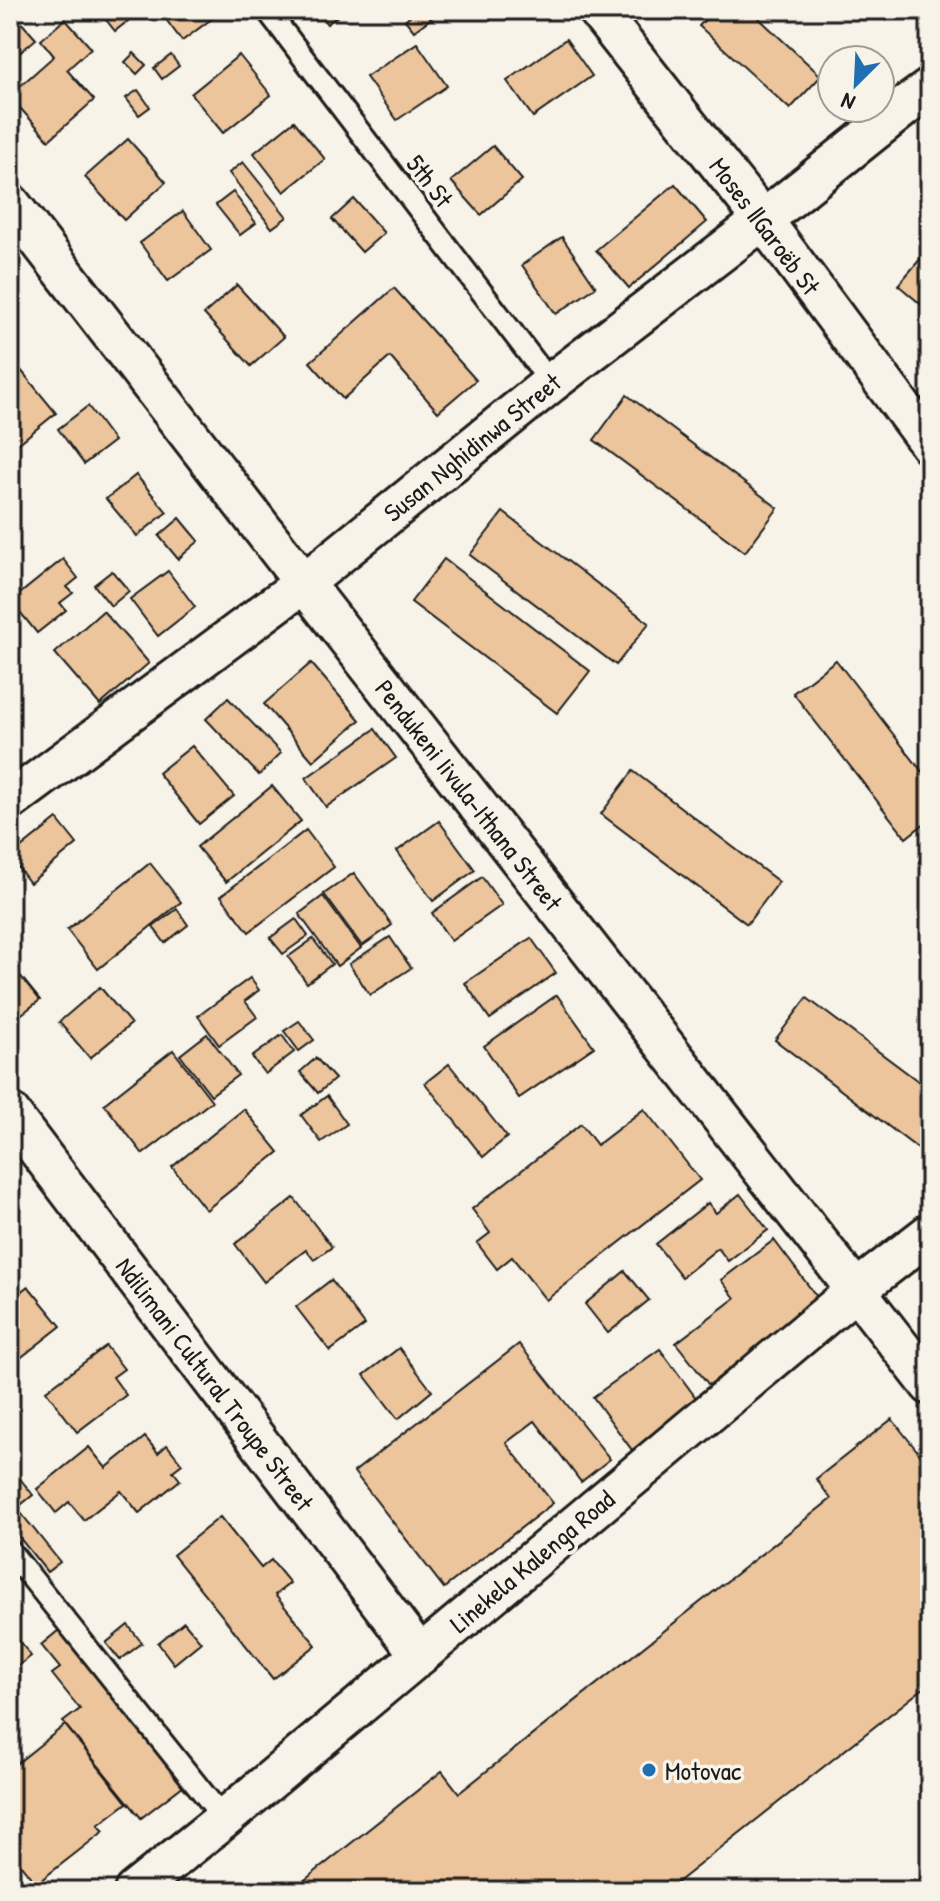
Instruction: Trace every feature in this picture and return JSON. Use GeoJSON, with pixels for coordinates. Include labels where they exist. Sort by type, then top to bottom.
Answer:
{"type":"FeatureCollection","features":[{"type":"Feature","properties":{"kind":"street","name":"Moses ǁGaroëb St"},"geometry":{"type":"LineString","coordinates":[[597,10],[763,220],[930,445]]}},
{"type":"Feature","properties":{"kind":"street","name":"Susan Nghidinwa Street"},"geometry":{"type":"LineString","coordinates":[[10,801],[304,583],[551,383],[908,104],[928,94]]}},
{"type":"Feature","properties":{"kind":"street","name":"Pendukeni Iivula-Ithana Street"},"geometry":{"type":"LineString","coordinates":[[10,203],[930,1385]]}},
{"type":"Feature","properties":{"kind":"street","name":"Ndilimani Cultural Troupe Street"},"geometry":{"type":"LineString","coordinates":[[10,1113],[420,1655]]}},
{"type":"Feature","properties":{"kind":"street","name":"Linekela Kalenga Road"},"geometry":{"type":"LineString","coordinates":[[134,1891],[855,1291],[930,1233]]}},
{"type":"Feature","properties":{"kind":"lane","name":"5th St"},"geometry":{"type":"LineString","coordinates":[[267,10],[551,383]]}},
{"type":"Feature","properties":{"kind":"lane"},"geometry":{"type":"LineString","coordinates":[[10,1551],[224,1819]]}},
{"type":"Feature","properties":{"kind":"building"},"geometry":{"type":"Polygon","coordinates":[[[10,10],[36,39],[10,61],[10,10]]]}},
{"type":"Feature","properties":{"kind":"building"},"geometry":{"type":"Polygon","coordinates":[[[110,10],[142,10],[115,31],[103,16],[110,10]]]}},
{"type":"Feature","properties":{"kind":"building"},"geometry":{"type":"Polygon","coordinates":[[[159,10],[215,10],[218,14],[182,41],[159,10]]]}},
{"type":"Feature","properties":{"kind":"building"},"geometry":{"type":"Polygon","coordinates":[[[316,10],[346,10],[327,24],[316,10]]]}},
{"type":"Feature","properties":{"kind":"building"},"geometry":{"type":"Polygon","coordinates":[[[417,10],[442,10],[414,31],[405,20],[417,10]]]}},
{"type":"Feature","properties":{"kind":"building"},"geometry":{"type":"Polygon","coordinates":[[[714,10],[750,10],[816,71],[816,81],[790,109],[699,26],[714,10]]]}},
{"type":"Feature","properties":{"kind":"building"},"geometry":{"type":"Polygon","coordinates":[[[65,19],[91,48],[67,70],[94,100],[49,140],[10,95],[54,56],[41,40],[65,19]]]}},
{"type":"Feature","properties":{"kind":"building"},"geometry":{"type":"Polygon","coordinates":[[[566,39],[592,76],[533,117],[507,81],[566,39]]]}},
{"type":"Feature","properties":{"kind":"building"},"geometry":{"type":"Polygon","coordinates":[[[417,43],[447,86],[397,120],[366,77],[417,43]]]}},
{"type":"Feature","properties":{"kind":"building"},"geometry":{"type":"Polygon","coordinates":[[[134,53],[146,65],[137,74],[125,62],[134,53]]]}},
{"type":"Feature","properties":{"kind":"building"},"geometry":{"type":"Polygon","coordinates":[[[171,55],[179,66],[162,79],[154,68],[171,55]]]}},
{"type":"Feature","properties":{"kind":"building"},"geometry":{"type":"Polygon","coordinates":[[[239,55],[271,95],[223,133],[191,94],[239,55]]]}},
{"type":"Feature","properties":{"kind":"building"},"geometry":{"type":"Polygon","coordinates":[[[138,90],[150,107],[139,115],[126,98],[138,90]]]}},
{"type":"Feature","properties":{"kind":"building"},"geometry":{"type":"Polygon","coordinates":[[[294,121],[325,159],[284,192],[254,153],[294,121]]]}},
{"type":"Feature","properties":{"kind":"building"},"geometry":{"type":"Polygon","coordinates":[[[128,139],[166,182],[124,220],[85,177],[128,139]]]}},
{"type":"Feature","properties":{"kind":"building"},"geometry":{"type":"Polygon","coordinates":[[[493,146],[522,180],[481,215],[451,181],[493,146]]]}},
{"type":"Feature","properties":{"kind":"building"},"geometry":{"type":"Polygon","coordinates":[[[243,162],[287,217],[272,228],[229,173],[243,162]]]}},
{"type":"Feature","properties":{"kind":"building"},"geometry":{"type":"Polygon","coordinates":[[[675,184],[707,222],[629,288],[596,250],[675,184]]]}},
{"type":"Feature","properties":{"kind":"building"},"geometry":{"type":"Polygon","coordinates":[[[233,192],[256,223],[240,235],[216,205],[233,192]]]}},
{"type":"Feature","properties":{"kind":"building"},"geometry":{"type":"Polygon","coordinates":[[[354,199],[384,233],[362,252],[332,219],[354,199]]]}},
{"type":"Feature","properties":{"kind":"building"},"geometry":{"type":"Polygon","coordinates":[[[183,211],[211,250],[168,281],[140,243],[183,211]]]}},
{"type":"Feature","properties":{"kind":"building"},"geometry":{"type":"Polygon","coordinates":[[[562,237],[596,287],[556,314],[522,265],[562,237]]]}},
{"type":"Feature","properties":{"kind":"building"},"geometry":{"type":"Polygon","coordinates":[[[928,250],[930,252],[930,312],[898,285],[928,250]]]}},
{"type":"Feature","properties":{"kind":"building"},"geometry":{"type":"Polygon","coordinates":[[[237,285],[284,337],[251,366],[204,314],[237,285]]]}},
{"type":"Feature","properties":{"kind":"building"},"geometry":{"type":"Polygon","coordinates":[[[394,288],[476,380],[438,412],[390,357],[343,399],[310,362],[394,288]]]}},
{"type":"Feature","properties":{"kind":"building"},"geometry":{"type":"Polygon","coordinates":[[[11,358],[56,413],[13,448],[10,444],[11,358]]]}},
{"type":"Feature","properties":{"kind":"building"},"geometry":{"type":"Polygon","coordinates":[[[627,395],[778,508],[745,552],[594,440],[627,395]]]}},
{"type":"Feature","properties":{"kind":"building"},"geometry":{"type":"Polygon","coordinates":[[[88,406],[114,441],[84,464],[58,429],[88,406]]]}},
{"type":"Feature","properties":{"kind":"building"},"geometry":{"type":"Polygon","coordinates":[[[136,475],[167,512],[137,536],[106,499],[136,475]]]}},
{"type":"Feature","properties":{"kind":"building"},"geometry":{"type":"Polygon","coordinates":[[[503,512],[649,623],[616,665],[470,555],[503,512]]]}},
{"type":"Feature","properties":{"kind":"building"},"geometry":{"type":"Polygon","coordinates":[[[180,518],[199,541],[178,559],[159,536],[180,518]]]}},
{"type":"Feature","properties":{"kind":"building"},"geometry":{"type":"Polygon","coordinates":[[[63,559],[78,578],[67,587],[73,593],[60,603],[66,610],[37,633],[11,601],[63,559]]]}},
{"type":"Feature","properties":{"kind":"building"},"geometry":{"type":"Polygon","coordinates":[[[444,559],[590,671],[557,713],[411,602],[444,559]]]}},
{"type":"Feature","properties":{"kind":"building"},"geometry":{"type":"Polygon","coordinates":[[[112,571],[129,591],[111,606],[94,585],[112,571]]]}},
{"type":"Feature","properties":{"kind":"building"},"geometry":{"type":"Polygon","coordinates":[[[168,571],[195,607],[158,636],[130,599],[168,571]]]}},
{"type":"Feature","properties":{"kind":"building"},"geometry":{"type":"Polygon","coordinates":[[[103,611],[149,663],[100,705],[55,653],[103,611]]]}},
{"type":"Feature","properties":{"kind":"building"},"geometry":{"type":"Polygon","coordinates":[[[836,660],[930,782],[930,819],[906,838],[793,693],[836,660]]]}},
{"type":"Feature","properties":{"kind":"building"},"geometry":{"type":"Polygon","coordinates":[[[311,663],[360,720],[313,761],[264,704],[311,663]]]}},
{"type":"Feature","properties":{"kind":"building"},"geometry":{"type":"Polygon","coordinates":[[[228,698],[281,753],[259,775],[206,719],[228,698]]]}},
{"type":"Feature","properties":{"kind":"building"},"geometry":{"type":"Polygon","coordinates":[[[375,729],[396,758],[326,807],[306,778],[375,729]]]}},
{"type":"Feature","properties":{"kind":"building"},"geometry":{"type":"Polygon","coordinates":[[[192,746],[234,796],[199,824],[158,773],[192,746]]]}},
{"type":"Feature","properties":{"kind":"building"},"geometry":{"type":"Polygon","coordinates":[[[633,771],[779,882],[747,924],[601,814],[633,771]]]}},
{"type":"Feature","properties":{"kind":"building"},"geometry":{"type":"Polygon","coordinates":[[[272,786],[301,821],[226,882],[197,847],[272,786]]]}},
{"type":"Feature","properties":{"kind":"building"},"geometry":{"type":"Polygon","coordinates":[[[57,819],[77,844],[30,883],[10,857],[57,819]]]}},
{"type":"Feature","properties":{"kind":"building"},"geometry":{"type":"Polygon","coordinates":[[[439,821],[475,870],[433,901],[397,851],[439,821]]]}},
{"type":"Feature","properties":{"kind":"building"},"geometry":{"type":"Polygon","coordinates":[[[306,830],[334,867],[249,932],[221,896],[306,830]]]}},
{"type":"Feature","properties":{"kind":"building"},"geometry":{"type":"Polygon","coordinates":[[[150,863],[181,902],[98,969],[67,930],[150,863]]]}},
{"type":"Feature","properties":{"kind":"building"},"geometry":{"type":"Polygon","coordinates":[[[354,873],[392,925],[362,946],[324,894],[354,873]]]}},
{"type":"Feature","properties":{"kind":"building"},"geometry":{"type":"Polygon","coordinates":[[[482,877],[502,905],[451,941],[432,913],[482,877]]]}},
{"type":"Feature","properties":{"kind":"building"},"geometry":{"type":"Polygon","coordinates":[[[323,896],[361,948],[337,966],[299,914],[323,896]]]}},
{"type":"Feature","properties":{"kind":"building"},"geometry":{"type":"Polygon","coordinates":[[[177,909],[188,925],[165,943],[153,927],[177,909]]]}},
{"type":"Feature","properties":{"kind":"building"},"geometry":{"type":"Polygon","coordinates":[[[296,919],[308,936],[283,954],[270,938],[296,919]]]}},
{"type":"Feature","properties":{"kind":"building"},"geometry":{"type":"Polygon","coordinates":[[[390,937],[411,968],[370,995],[349,964],[390,937]]]}},
{"type":"Feature","properties":{"kind":"building"},"geometry":{"type":"Polygon","coordinates":[[[531,938],[556,973],[490,1019],[465,983],[531,938]]]}},
{"type":"Feature","properties":{"kind":"building"},"geometry":{"type":"Polygon","coordinates":[[[313,939],[332,964],[307,983],[288,957],[313,939]]]}},
{"type":"Feature","properties":{"kind":"building"},"geometry":{"type":"Polygon","coordinates":[[[18,973],[40,1000],[10,1023],[10,980],[18,973]]]}},
{"type":"Feature","properties":{"kind":"building"},"geometry":{"type":"Polygon","coordinates":[[[250,978],[259,990],[245,1001],[257,1017],[219,1045],[198,1016],[250,978]]]}},
{"type":"Feature","properties":{"kind":"building"},"geometry":{"type":"Polygon","coordinates":[[[100,987],[131,1024],[90,1058],[59,1022],[100,987]]]}},
{"type":"Feature","properties":{"kind":"building"},"geometry":{"type":"Polygon","coordinates":[[[557,995],[594,1047],[519,1098],[484,1046],[557,995]]]}},
{"type":"Feature","properties":{"kind":"building"},"geometry":{"type":"Polygon","coordinates":[[[807,998],[930,1090],[930,1139],[921,1151],[775,1040],[807,998]]]}},
{"type":"Feature","properties":{"kind":"building"},"geometry":{"type":"Polygon","coordinates":[[[299,1021],[314,1040],[299,1051],[284,1031],[299,1021]]]}},
{"type":"Feature","properties":{"kind":"building"},"geometry":{"type":"Polygon","coordinates":[[[207,1034],[238,1075],[211,1095],[180,1055],[207,1034]]]}},
{"type":"Feature","properties":{"kind":"building"},"geometry":{"type":"Polygon","coordinates":[[[282,1035],[294,1052],[265,1074],[252,1057],[282,1035]]]}},
{"type":"Feature","properties":{"kind":"building"},"geometry":{"type":"Polygon","coordinates":[[[173,1050],[212,1101],[143,1154],[104,1104],[173,1050]]]}},
{"type":"Feature","properties":{"kind":"building"},"geometry":{"type":"Polygon","coordinates":[[[316,1058],[335,1079],[318,1093],[300,1072],[316,1058]]]}},
{"type":"Feature","properties":{"kind":"building"},"geometry":{"type":"Polygon","coordinates":[[[449,1064],[507,1137],[483,1157],[425,1083],[449,1064]]]}},
{"type":"Feature","properties":{"kind":"building"},"geometry":{"type":"Polygon","coordinates":[[[327,1096],[347,1124],[321,1142],[301,1115],[327,1096]]]}},
{"type":"Feature","properties":{"kind":"building"},"geometry":{"type":"Polygon","coordinates":[[[244,1109],[279,1152],[206,1210],[172,1167],[244,1109]]]}},
{"type":"Feature","properties":{"kind":"building"},"geometry":{"type":"Polygon","coordinates":[[[644,1109],[700,1180],[546,1300],[512,1257],[497,1269],[477,1243],[490,1233],[472,1209],[581,1124],[597,1145],[644,1109]]]}},
{"type":"Feature","properties":{"kind":"building"},"geometry":{"type":"Polygon","coordinates":[[[740,1194],[768,1230],[728,1261],[718,1248],[682,1277],[656,1244],[708,1203],[716,1213],[740,1194]]]}},
{"type":"Feature","properties":{"kind":"building"},"geometry":{"type":"Polygon","coordinates":[[[294,1198],[332,1247],[314,1260],[306,1250],[264,1282],[235,1244],[294,1198]]]}},
{"type":"Feature","properties":{"kind":"building"},"geometry":{"type":"Polygon","coordinates":[[[774,1240],[820,1301],[709,1385],[676,1343],[735,1298],[721,1280],[774,1240]]]}},
{"type":"Feature","properties":{"kind":"building"},"geometry":{"type":"Polygon","coordinates":[[[625,1271],[649,1300],[608,1333],[585,1304],[625,1271]]]}},
{"type":"Feature","properties":{"kind":"building"},"geometry":{"type":"Polygon","coordinates":[[[331,1280],[365,1325],[330,1351],[296,1307],[331,1280]]]}},
{"type":"Feature","properties":{"kind":"building"},"geometry":{"type":"Polygon","coordinates":[[[28,1286],[61,1326],[19,1359],[10,1348],[10,1300],[28,1286]]]}},
{"type":"Feature","properties":{"kind":"building"},"geometry":{"type":"Polygon","coordinates":[[[519,1344],[610,1459],[581,1482],[535,1421],[506,1443],[553,1503],[444,1588],[354,1472],[519,1344]]]}},
{"type":"Feature","properties":{"kind":"building"},"geometry":{"type":"Polygon","coordinates":[[[106,1346],[124,1369],[113,1377],[126,1395],[77,1432],[46,1391],[106,1346]]]}},
{"type":"Feature","properties":{"kind":"building"},"geometry":{"type":"Polygon","coordinates":[[[399,1348],[432,1391],[398,1419],[364,1375],[399,1348]]]}},
{"type":"Feature","properties":{"kind":"building"},"geometry":{"type":"Polygon","coordinates":[[[660,1349],[699,1402],[632,1450],[593,1397],[660,1349]]]}},
{"type":"Feature","properties":{"kind":"building"},"geometry":{"type":"Polygon","coordinates":[[[892,1419],[930,1467],[930,1683],[666,1891],[291,1891],[442,1771],[459,1793],[831,1499],[816,1479],[892,1419]]]}},
{"type":"Feature","properties":{"kind":"building"},"geometry":{"type":"Polygon","coordinates":[[[145,1437],[158,1453],[167,1445],[182,1464],[173,1471],[180,1480],[139,1513],[121,1491],[84,1520],[69,1502],[56,1513],[37,1489],[89,1447],[106,1468],[145,1437]]]}},
{"type":"Feature","properties":{"kind":"building"},"geometry":{"type":"Polygon","coordinates":[[[10,1466],[33,1495],[17,1508],[60,1562],[47,1572],[10,1526],[10,1466]]]}},
{"type":"Feature","properties":{"kind":"building"},"geometry":{"type":"Polygon","coordinates":[[[220,1517],[261,1568],[271,1560],[290,1583],[275,1595],[316,1645],[273,1679],[173,1555],[220,1517]]]}},
{"type":"Feature","properties":{"kind":"building"},"geometry":{"type":"Polygon","coordinates":[[[184,1622],[201,1642],[174,1664],[158,1643],[184,1622]]]}},
{"type":"Feature","properties":{"kind":"building"},"geometry":{"type":"Polygon","coordinates":[[[128,1625],[142,1643],[120,1660],[106,1643],[128,1625]]]}},
{"type":"Feature","properties":{"kind":"building"},"geometry":{"type":"Polygon","coordinates":[[[10,1629],[31,1656],[10,1672],[10,1629]]]}},
{"type":"Feature","properties":{"kind":"building"},"geometry":{"type":"Polygon","coordinates":[[[59,1630],[184,1785],[141,1818],[63,1722],[80,1709],[52,1674],[60,1668],[41,1645],[59,1630]]]}},
{"type":"Feature","properties":{"kind":"building"},"geometry":{"type":"Polygon","coordinates":[[[65,1725],[127,1803],[98,1825],[104,1831],[36,1884],[10,1851],[10,1769],[65,1725]]]}},
{"type":"Feature","properties":{"kind":"place","name":"Motovac"},"geometry":{"type":"Point","coordinates":[649,1770]}}]}
